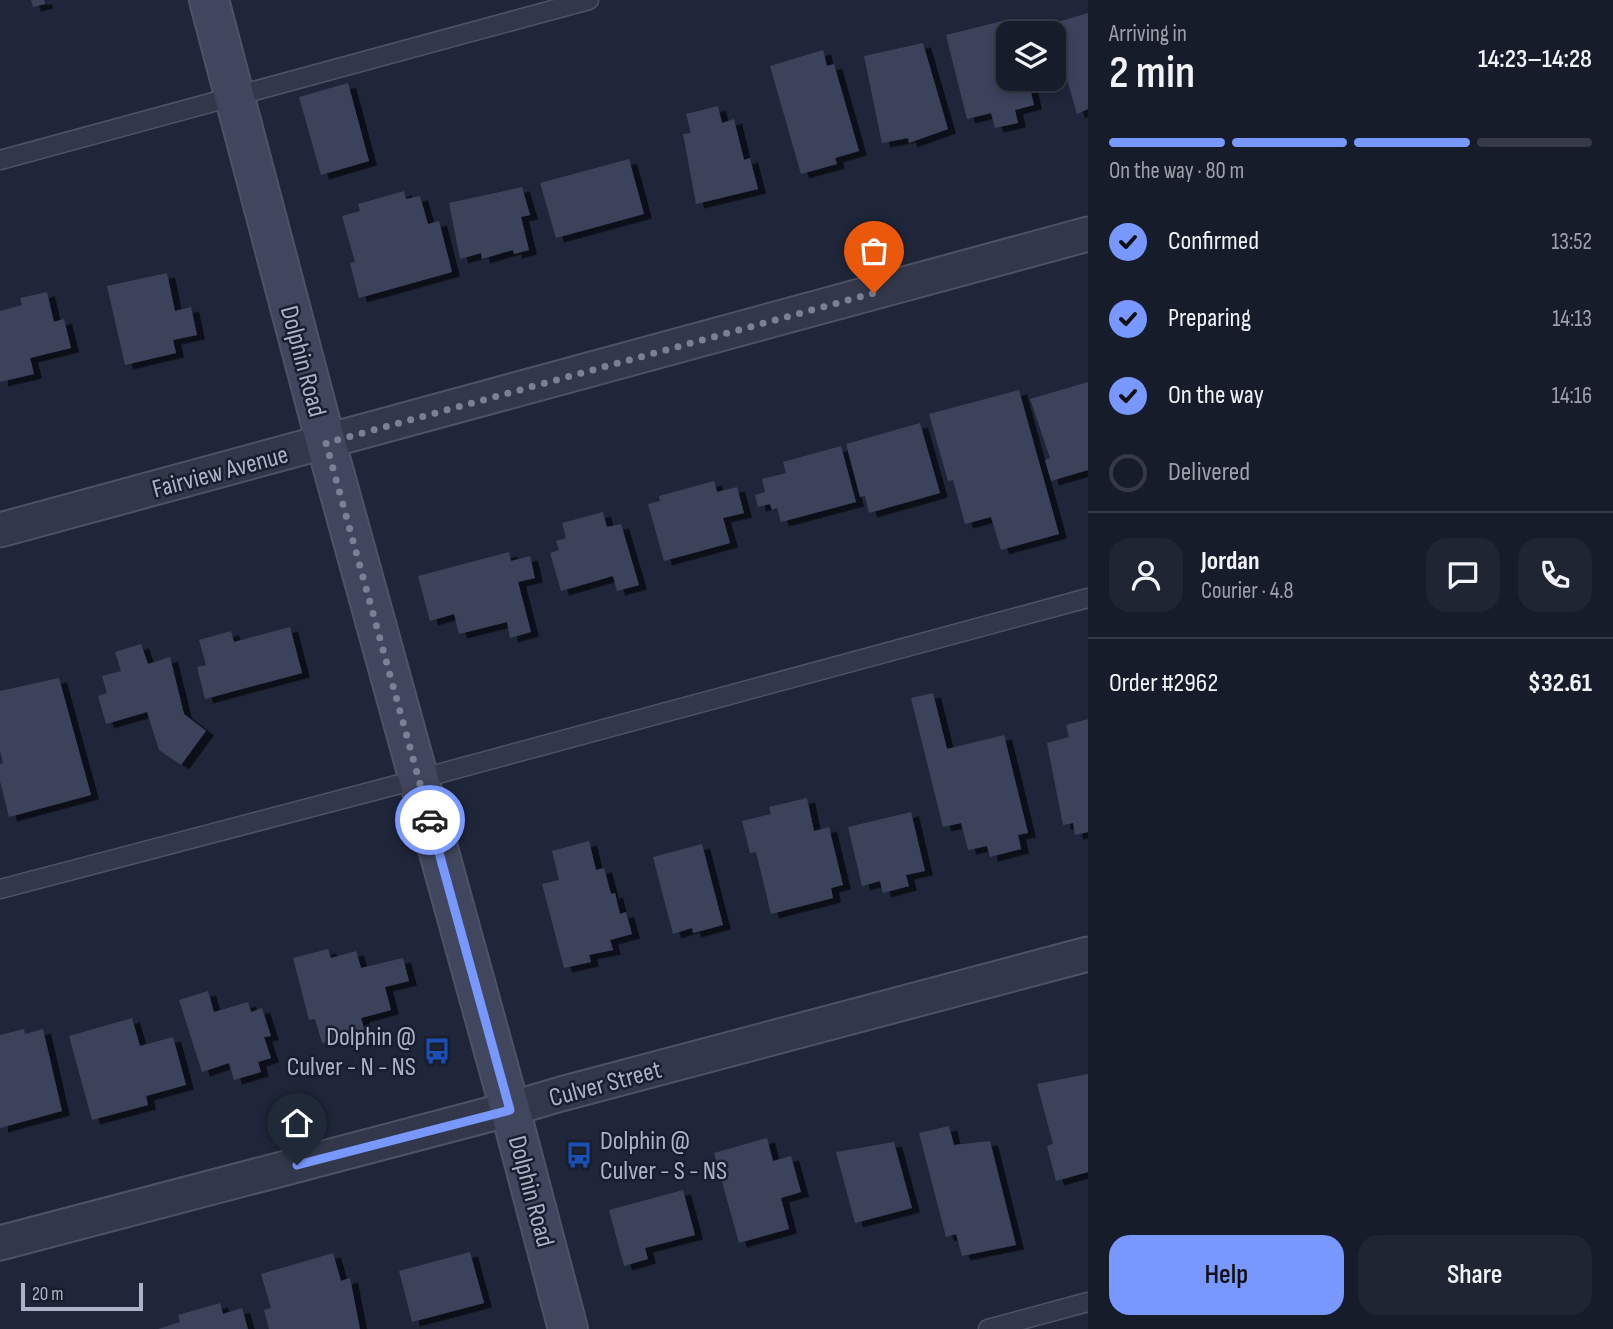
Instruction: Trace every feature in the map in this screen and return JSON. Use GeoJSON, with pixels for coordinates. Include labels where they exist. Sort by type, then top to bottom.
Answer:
{"type":"FeatureCollection","features":[{"type":"Feature","properties":{"kind":"main road","name":"Dolphin Road"},"geometry":{"type":"LineString","coordinates":[[209,0],[326,443],[568,1329]]}},
{"type":"Feature","properties":{"kind":"street","name":"Fairview Avenue"},"geometry":{"type":"LineString","coordinates":[[0,530],[1088,234]]}},
{"type":"Feature","properties":{"kind":"street","name":"Culver Street"},"geometry":{"type":"LineString","coordinates":[[0,1244],[1088,954]]}},
{"type":"Feature","properties":{"kind":"lane"},"geometry":{"type":"LineString","coordinates":[[0,160],[589,0]]}},
{"type":"Feature","properties":{"kind":"lane"},"geometry":{"type":"LineString","coordinates":[[0,889],[1088,598]]}},
{"type":"Feature","properties":{"kind":"lane"},"geometry":{"type":"LineString","coordinates":[[988,1329],[1088,1302]]}},
{"type":"Feature","properties":{"kind":"building"},"geometry":{"type":"Polygon","coordinates":[[[31,0],[44,0],[45,4],[33,7],[31,0]]]}},
{"type":"Feature","properties":{"kind":"building"},"geometry":{"type":"Polygon","coordinates":[[[1088,13],[1088,109],[1077,114],[1066,76],[1066,21],[1061,21],[1088,13]]]}},
{"type":"Feature","properties":{"kind":"building"},"geometry":{"type":"Polygon","coordinates":[[[996,22],[996,91],[1031,91],[1034,105],[1015,110],[1018,123],[995,128],[991,113],[967,119],[946,35],[996,22]]]}},
{"type":"Feature","properties":{"kind":"building"},"geometry":{"type":"Polygon","coordinates":[[[923,43],[948,129],[909,143],[908,138],[882,143],[864,56],[923,43]]]}},
{"type":"Feature","properties":{"kind":"building"},"geometry":{"type":"Polygon","coordinates":[[[823,50],[827,66],[834,64],[859,151],[835,158],[837,164],[801,174],[770,66],[823,50]]]}},
{"type":"Feature","properties":{"kind":"building"},"geometry":{"type":"Polygon","coordinates":[[[348,83],[369,161],[321,175],[299,97],[348,83]]]}},
{"type":"Feature","properties":{"kind":"building"},"geometry":{"type":"Polygon","coordinates":[[[718,106],[722,123],[734,119],[744,160],[750,158],[758,189],[696,204],[683,134],[691,133],[686,114],[718,106]]]}},
{"type":"Feature","properties":{"kind":"building"},"geometry":{"type":"Polygon","coordinates":[[[629,159],[644,214],[556,238],[540,183],[629,159]]]}},
{"type":"Feature","properties":{"kind":"building"},"geometry":{"type":"Polygon","coordinates":[[[522,187],[530,215],[521,217],[529,250],[514,254],[513,250],[482,259],[481,253],[460,259],[449,203],[522,187]]]}},
{"type":"Feature","properties":{"kind":"building"},"geometry":{"type":"Polygon","coordinates":[[[404,191],[406,199],[420,196],[428,224],[439,221],[452,272],[359,298],[350,263],[355,262],[342,216],[360,211],[358,204],[404,191]]]}},
{"type":"Feature","properties":{"kind":"building"},"geometry":{"type":"Polygon","coordinates":[[[167,273],[175,311],[191,307],[197,335],[173,340],[176,353],[125,365],[107,286],[167,273]]]}},
{"type":"Feature","properties":{"kind":"building"},"geometry":{"type":"Polygon","coordinates":[[[47,292],[54,322],[64,319],[71,348],[30,358],[34,374],[0,382],[0,311],[22,305],[20,298],[47,292]]]}},
{"type":"Feature","properties":{"kind":"building"},"geometry":{"type":"Polygon","coordinates":[[[1088,382],[1088,470],[1051,481],[1045,460],[1050,458],[1030,399],[1088,382]]]}},
{"type":"Feature","properties":{"kind":"building"},"geometry":{"type":"Polygon","coordinates":[[[1019,390],[1059,534],[1001,550],[991,517],[965,524],[953,480],[948,481],[929,414],[1019,390]]]}},
{"type":"Feature","properties":{"kind":"building"},"geometry":{"type":"Polygon","coordinates":[[[920,423],[940,493],[869,513],[865,496],[860,497],[846,444],[920,423]]]}},
{"type":"Feature","properties":{"kind":"building"},"geometry":{"type":"Polygon","coordinates":[[[841,446],[856,502],[781,522],[777,508],[772,510],[770,504],[758,507],[755,495],[765,492],[762,479],[786,473],[783,462],[841,446]]]}},
{"type":"Feature","properties":{"kind":"building"},"geometry":{"type":"Polygon","coordinates":[[[714,481],[717,492],[737,487],[744,513],[723,518],[730,543],[664,561],[648,504],[660,501],[659,496],[714,481]]]}},
{"type":"Feature","properties":{"kind":"building"},"geometry":{"type":"Polygon","coordinates":[[[603,512],[607,527],[621,524],[639,585],[617,591],[613,576],[561,591],[550,553],[559,550],[556,541],[566,538],[562,523],[603,512]]]}},
{"type":"Feature","properties":{"kind":"building"},"geometry":{"type":"Polygon","coordinates":[[[509,552],[511,561],[530,556],[535,578],[518,582],[531,632],[510,638],[507,622],[459,634],[454,614],[430,621],[418,576],[509,552]]]}},
{"type":"Feature","properties":{"kind":"building"},"geometry":{"type":"Polygon","coordinates":[[[290,627],[302,673],[205,699],[197,667],[206,665],[199,640],[231,631],[234,642],[290,627]]]}},
{"type":"Feature","properties":{"kind":"building"},"geometry":{"type":"Polygon","coordinates":[[[141,644],[148,664],[170,657],[184,714],[206,731],[181,765],[159,750],[147,712],[106,724],[98,696],[107,693],[102,676],[121,671],[115,652],[141,644]]]}},
{"type":"Feature","properties":{"kind":"building"},"geometry":{"type":"Polygon","coordinates":[[[59,678],[91,795],[9,817],[0,781],[0,764],[3,763],[0,751],[0,691],[59,678]]]}},
{"type":"Feature","properties":{"kind":"building"},"geometry":{"type":"Polygon","coordinates":[[[933,693],[947,749],[1004,735],[1028,833],[1018,835],[1021,849],[990,857],[987,846],[968,850],[961,823],[943,827],[911,698],[933,693]]]}},
{"type":"Feature","properties":{"kind":"building"},"geometry":{"type":"Polygon","coordinates":[[[1088,719],[1088,832],[1075,835],[1073,823],[1063,825],[1047,743],[1069,737],[1066,725],[1088,719]]]}},
{"type":"Feature","properties":{"kind":"building"},"geometry":{"type":"Polygon","coordinates":[[[807,798],[814,831],[829,827],[843,885],[831,888],[833,898],[771,914],[756,852],[750,853],[742,821],[771,814],[769,807],[807,798]]]}},
{"type":"Feature","properties":{"kind":"building"},"geometry":{"type":"Polygon","coordinates":[[[911,812],[925,871],[906,875],[909,886],[883,893],[880,881],[862,886],[848,827],[911,812]]]}},
{"type":"Feature","properties":{"kind":"building"},"geometry":{"type":"Polygon","coordinates":[[[589,841],[596,870],[604,868],[611,894],[615,893],[620,914],[626,912],[632,934],[610,940],[613,950],[589,955],[591,962],[564,968],[542,884],[559,880],[552,851],[589,841]]]}},
{"type":"Feature","properties":{"kind":"building"},"geometry":{"type":"Polygon","coordinates":[[[702,844],[723,925],[693,933],[692,928],[673,934],[653,857],[702,844]]]}},
{"type":"Feature","properties":{"kind":"building"},"geometry":{"type":"Polygon","coordinates":[[[328,949],[331,958],[356,951],[361,968],[403,958],[409,981],[385,987],[391,1010],[361,1018],[365,1032],[322,1043],[315,1019],[309,1020],[293,958],[328,949]]]}},
{"type":"Feature","properties":{"kind":"building"},"geometry":{"type":"Polygon","coordinates":[[[208,991],[214,1012],[248,1002],[251,1012],[262,1008],[271,1036],[264,1037],[271,1058],[258,1062],[261,1072],[234,1080],[229,1063],[202,1072],[179,1000],[208,991]]]}},
{"type":"Feature","properties":{"kind":"building"},"geometry":{"type":"Polygon","coordinates":[[[132,1018],[140,1046],[173,1037],[186,1085],[146,1096],[148,1105],[92,1120],[69,1036],[132,1018]]]}},
{"type":"Feature","properties":{"kind":"building"},"geometry":{"type":"Polygon","coordinates":[[[24,1029],[25,1034],[43,1029],[62,1111],[0,1128],[0,1035],[24,1029]]]}},
{"type":"Feature","properties":{"kind":"building"},"geometry":{"type":"Polygon","coordinates":[[[1088,1074],[1088,1172],[1056,1181],[1047,1146],[1053,1144],[1037,1084],[1088,1074]]]}},
{"type":"Feature","properties":{"kind":"building"},"geometry":{"type":"Polygon","coordinates":[[[949,1126],[954,1145],[990,1141],[1016,1245],[962,1256],[956,1234],[946,1237],[919,1133],[949,1126]]]}},
{"type":"Feature","properties":{"kind":"building"},"geometry":{"type":"Polygon","coordinates":[[[767,1138],[773,1161],[791,1156],[801,1192],[781,1198],[789,1229],[739,1243],[714,1153],[767,1138]]]}},
{"type":"Feature","properties":{"kind":"building"},"geometry":{"type":"Polygon","coordinates":[[[894,1142],[912,1208],[855,1223],[836,1152],[894,1142]]]}},
{"type":"Feature","properties":{"kind":"building"},"geometry":{"type":"Polygon","coordinates":[[[683,1190],[695,1235],[645,1248],[648,1259],[624,1266],[609,1210],[683,1190]]]}},
{"type":"Feature","properties":{"kind":"building"},"geometry":{"type":"Polygon","coordinates":[[[470,1252],[484,1303],[412,1322],[399,1271],[470,1252]]]}},
{"type":"Feature","properties":{"kind":"building"},"geometry":{"type":"Polygon","coordinates":[[[333,1253],[341,1281],[350,1278],[360,1329],[269,1329],[264,1310],[271,1308],[261,1274],[333,1253]]]}},
{"type":"Feature","properties":{"kind":"building"},"geometry":{"type":"Polygon","coordinates":[[[220,1303],[223,1314],[242,1308],[248,1329],[158,1329],[180,1322],[178,1315],[220,1303]]]}},
{"type":"Feature","properties":{"kind":"way so far"},"geometry":{"type":"LineString","coordinates":[[430,820],[326,443],[874,293]]}},
{"type":"Feature","properties":{"kind":"place","name":"Dolphin @ Culver - N - NS"},"geometry":{"type":"Point","coordinates":[437,1051]}},
{"type":"Feature","properties":{"kind":"place","name":"Dolphin @ Culver - S - NS"},"geometry":{"type":"Point","coordinates":[579,1155]}},
{"type":"Feature","properties":{"kind":"route"},"geometry":{"type":"LineString","coordinates":[[297,1165],[510,1110],[430,820]]}}]}
